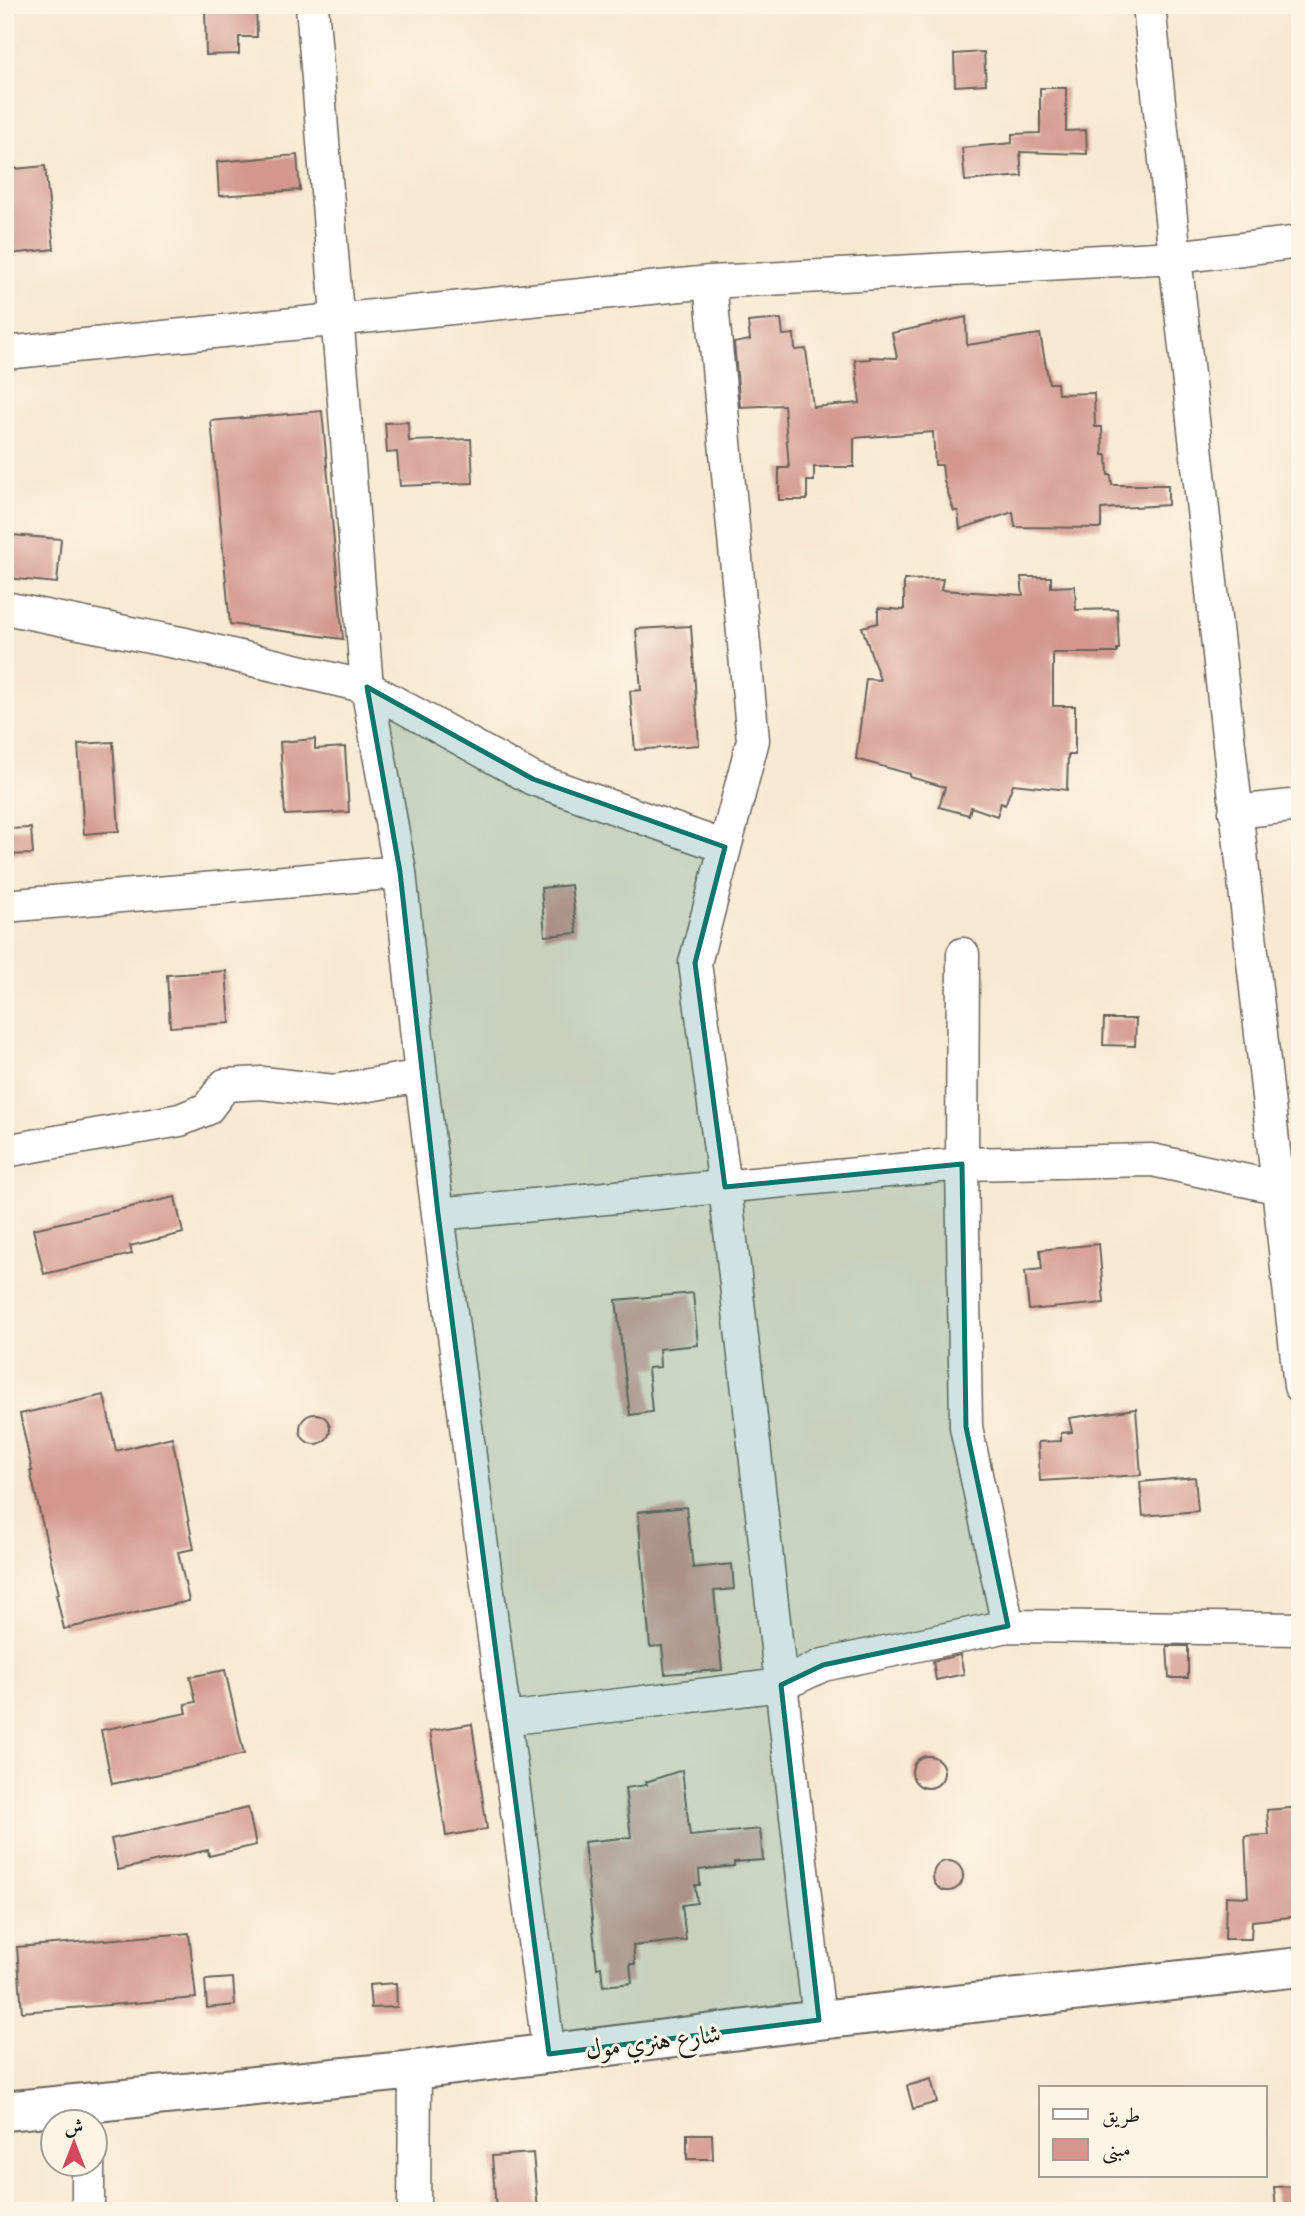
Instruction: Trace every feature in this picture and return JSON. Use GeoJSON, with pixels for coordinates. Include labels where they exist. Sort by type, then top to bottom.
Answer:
{"type":"FeatureCollection","features":[{"type":"Feature","properties":{"kind":"highway","name":"شارع هنري مول"},"geometry":{"type":"LineString","coordinates":[[108,2109],[819,2020],[1300,1967]]}},
{"type":"Feature","properties":{"kind":"highway","name":"شارع هنري مول"},"geometry":{"type":"LineString","coordinates":[[5,2111],[38,2111]]}},
{"type":"Feature","properties":{"kind":"street"},"geometry":{"type":"LineString","coordinates":[[312,5],[367,687],[400,872],[438,1214],[549,2054]]}},
{"type":"Feature","properties":{"kind":"street"},"geometry":{"type":"LineString","coordinates":[[1149,5],[1236,812],[1290,1186],[1300,1386]]}},
{"type":"Feature","properties":{"kind":"street"},"geometry":{"type":"LineString","coordinates":[[5,353],[710,282],[1175,257],[1300,242]]}},
{"type":"Feature","properties":{"kind":"street"},"geometry":{"type":"LineString","coordinates":[[710,282],[752,740],[695,962],[725,1187],[819,2020]]}},
{"type":"Feature","properties":{"kind":"street"},"geometry":{"type":"LineString","coordinates":[[5,608],[185,644],[367,687],[533,779],[725,847]]}},
{"type":"Feature","properties":{"kind":"street"},"geometry":{"type":"LineString","coordinates":[[1236,812],[1300,805]]}},
{"type":"Feature","properties":{"kind":"street"},"geometry":{"type":"LineString","coordinates":[[5,906],[400,872]]}},
{"type":"Feature","properties":{"kind":"street"},"geometry":{"type":"LineString","coordinates":[[963,954],[965,1427],[1008,1626]]}},
{"type":"Feature","properties":{"kind":"street"},"geometry":{"type":"LineString","coordinates":[[5,1151],[180,1120],[207,1109],[225,1085],[262,1083],[334,1091],[421,1076]]}},
{"type":"Feature","properties":{"kind":"street"},"geometry":{"type":"LineString","coordinates":[[438,1214],[962,1164],[1152,1160],[1290,1186]]}},
{"type":"Feature","properties":{"kind":"street"},"geometry":{"type":"LineString","coordinates":[[505,1719],[781,1685],[823,1665],[1008,1626],[1300,1629]]}},
{"type":"Feature","properties":{"kind":"street"},"geometry":{"type":"LineString","coordinates":[[414,2211],[415,2070]]}},
{"type":"Feature","properties":{"kind":"street"},"geometry":{"type":"LineString","coordinates":[[88,2178],[88,2211]]}},
{"type":"Feature","properties":{"kind":"highlighted area"},"geometry":{"type":"Polygon","coordinates":[[[367,687],[533,779],[725,847],[695,963],[725,1187],[962,1164],[966,1427],[1008,1626],[823,1665],[781,1685],[819,2020],[549,2054],[438,1214],[400,872],[367,687]]]}},
{"type":"Feature","properties":{"kind":"building"},"geometry":{"type":"Polygon","coordinates":[[[256,5],[257,37],[239,37],[239,54],[206,55],[205,7],[256,5]]]}},
{"type":"Feature","properties":{"kind":"building"},"geometry":{"type":"Polygon","coordinates":[[[984,52],[986,84],[955,86],[954,54],[984,52]]]}},
{"type":"Feature","properties":{"kind":"building"},"geometry":{"type":"Polygon","coordinates":[[[1040,88],[1066,88],[1066,131],[1086,130],[1087,154],[1020,152],[1022,176],[965,181],[962,148],[1012,143],[1012,134],[1040,133],[1040,88]]]}},
{"type":"Feature","properties":{"kind":"building"},"geometry":{"type":"Polygon","coordinates":[[[297,155],[300,190],[219,196],[217,162],[297,155]]]}},
{"type":"Feature","properties":{"kind":"building"},"geometry":{"type":"Polygon","coordinates":[[[45,166],[54,249],[11,254],[10,244],[5,245],[5,170],[45,166]]]}},
{"type":"Feature","properties":{"kind":"building"},"geometry":{"type":"Polygon","coordinates":[[[966,317],[967,345],[1040,334],[1049,383],[1057,383],[1058,394],[1094,393],[1095,427],[1102,427],[1103,455],[1107,455],[1108,475],[1111,475],[1112,485],[1168,485],[1168,505],[1101,509],[1101,528],[1015,527],[1013,512],[960,529],[958,511],[954,511],[944,481],[942,465],[935,465],[933,432],[854,438],[854,467],[814,467],[814,481],[807,481],[807,500],[779,500],[779,468],[789,468],[784,405],[740,407],[734,343],[750,340],[748,322],[781,319],[783,335],[794,334],[795,350],[806,349],[813,407],[860,403],[855,360],[870,357],[897,358],[892,333],[966,317]]]}},
{"type":"Feature","properties":{"kind":"building"},"geometry":{"type":"Polygon","coordinates":[[[322,411],[343,639],[230,624],[211,421],[322,411]]]}},
{"type":"Feature","properties":{"kind":"building"},"geometry":{"type":"Polygon","coordinates":[[[408,422],[409,441],[471,439],[473,483],[400,486],[397,452],[387,453],[385,423],[408,422]]]}},
{"type":"Feature","properties":{"kind":"building"},"geometry":{"type":"Polygon","coordinates":[[[11,535],[61,539],[57,583],[7,578],[11,535]]]}},
{"type":"Feature","properties":{"kind":"building"},"geometry":{"type":"Polygon","coordinates":[[[1021,577],[1051,577],[1051,587],[1075,586],[1076,610],[1117,609],[1117,653],[1053,653],[1053,706],[1075,706],[1075,755],[1068,755],[1067,790],[1013,784],[1005,805],[1001,803],[997,816],[971,807],[969,815],[939,807],[945,787],[856,759],[866,679],[880,680],[862,627],[878,623],[878,608],[904,610],[904,580],[943,579],[941,590],[1023,595],[1021,577]]]}},
{"type":"Feature","properties":{"kind":"building"},"geometry":{"type":"Polygon","coordinates":[[[691,626],[699,745],[635,750],[630,691],[641,690],[636,629],[691,626]]]}},
{"type":"Feature","properties":{"kind":"building"},"geometry":{"type":"Polygon","coordinates":[[[315,739],[315,749],[345,747],[349,812],[285,815],[280,742],[315,739]]]}},
{"type":"Feature","properties":{"kind":"building"},"geometry":{"type":"Polygon","coordinates":[[[113,742],[119,831],[84,834],[78,744],[113,742]]]}},
{"type":"Feature","properties":{"kind":"building"},"geometry":{"type":"Polygon","coordinates":[[[31,828],[33,854],[5,855],[5,829],[31,828]]]}},
{"type":"Feature","properties":{"kind":"building"},"geometry":{"type":"Polygon","coordinates":[[[571,885],[577,933],[545,936],[541,888],[571,885]]]}},
{"type":"Feature","properties":{"kind":"building"},"geometry":{"type":"Polygon","coordinates":[[[226,971],[230,1023],[170,1027],[167,975],[226,971]]]}},
{"type":"Feature","properties":{"kind":"building"},"geometry":{"type":"Polygon","coordinates":[[[1104,1019],[1136,1019],[1135,1046],[1103,1045],[1104,1019]]]}},
{"type":"Feature","properties":{"kind":"building"},"geometry":{"type":"Polygon","coordinates":[[[175,1197],[183,1233],[130,1246],[132,1254],[44,1274],[33,1229],[175,1197]]]}},
{"type":"Feature","properties":{"kind":"building"},"geometry":{"type":"Polygon","coordinates":[[[1099,1244],[1104,1303],[1029,1310],[1025,1271],[1042,1269],[1040,1250],[1099,1244]]]}},
{"type":"Feature","properties":{"kind":"building"},"geometry":{"type":"Polygon","coordinates":[[[693,1293],[698,1345],[659,1349],[660,1367],[648,1368],[652,1412],[630,1415],[616,1300],[693,1293]]]}},
{"type":"Feature","properties":{"kind":"building"},"geometry":{"type":"Polygon","coordinates":[[[104,1395],[116,1451],[172,1437],[194,1549],[178,1552],[189,1601],[64,1629],[56,1594],[59,1594],[30,1471],[20,1414],[104,1395]]]}},
{"type":"Feature","properties":{"kind":"building"},"geometry":{"type":"Polygon","coordinates":[[[1136,1409],[1141,1475],[1040,1481],[1038,1442],[1061,1441],[1061,1433],[1072,1432],[1069,1418],[1136,1409]]]}},
{"type":"Feature","properties":{"kind":"building"},"geometry":{"type":"Polygon","coordinates":[[[315,1414],[326,1418],[330,1429],[326,1440],[315,1444],[304,1440],[300,1429],[304,1418],[315,1414]]]}},
{"type":"Feature","properties":{"kind":"building"},"geometry":{"type":"Polygon","coordinates":[[[1195,1477],[1198,1511],[1143,1516],[1140,1482],[1195,1477]]]}},
{"type":"Feature","properties":{"kind":"building"},"geometry":{"type":"Polygon","coordinates":[[[686,1507],[693,1568],[732,1564],[734,1589],[714,1591],[722,1670],[665,1674],[662,1646],[650,1647],[638,1512],[686,1507]]]}},
{"type":"Feature","properties":{"kind":"building"},"geometry":{"type":"Polygon","coordinates":[[[1167,1646],[1188,1646],[1188,1678],[1169,1678],[1167,1646]]]}},
{"type":"Feature","properties":{"kind":"building"},"geometry":{"type":"Polygon","coordinates":[[[960,1655],[964,1674],[936,1680],[933,1661],[960,1655]]]}},
{"type":"Feature","properties":{"kind":"building"},"geometry":{"type":"Polygon","coordinates":[[[225,1670],[244,1754],[112,1784],[101,1730],[187,1713],[185,1704],[196,1702],[190,1677],[225,1670]]]}},
{"type":"Feature","properties":{"kind":"building"},"geometry":{"type":"Polygon","coordinates":[[[472,1724],[487,1829],[446,1836],[430,1731],[472,1724]]]}},
{"type":"Feature","properties":{"kind":"building"},"geometry":{"type":"Polygon","coordinates":[[[928,1756],[939,1761],[944,1772],[939,1783],[928,1788],[917,1783],[912,1772],[917,1761],[928,1756]]]}},
{"type":"Feature","properties":{"kind":"building"},"geometry":{"type":"Polygon","coordinates":[[[682,1770],[690,1836],[760,1829],[763,1860],[734,1862],[734,1866],[699,1870],[700,1885],[695,1885],[697,1903],[682,1905],[686,1940],[633,1946],[635,1964],[630,1964],[632,1983],[603,1986],[601,1967],[597,1968],[584,1842],[631,1837],[625,1788],[647,1785],[646,1782],[682,1770]]]}},
{"type":"Feature","properties":{"kind":"building"},"geometry":{"type":"Polygon","coordinates":[[[1300,1807],[1300,1916],[1252,1921],[1251,1939],[1225,1939],[1226,1896],[1248,1897],[1245,1836],[1269,1835],[1267,1810],[1300,1807]]]}},
{"type":"Feature","properties":{"kind":"building"},"geometry":{"type":"Polygon","coordinates":[[[248,1808],[256,1845],[209,1856],[208,1850],[118,1870],[111,1839],[248,1808]]]}},
{"type":"Feature","properties":{"kind":"building"},"geometry":{"type":"Polygon","coordinates":[[[948,1861],[959,1865],[963,1876],[959,1887],[948,1891],[937,1887],[933,1876],[937,1865],[948,1861]]]}},
{"type":"Feature","properties":{"kind":"building"},"geometry":{"type":"Polygon","coordinates":[[[189,1933],[196,1998],[22,2012],[17,1947],[189,1933]]]}},
{"type":"Feature","properties":{"kind":"building"},"geometry":{"type":"Polygon","coordinates":[[[233,1978],[235,2005],[207,2008],[205,1980],[233,1978]]]}},
{"type":"Feature","properties":{"kind":"building"},"geometry":{"type":"Polygon","coordinates":[[[396,1983],[397,2007],[371,2008],[369,1985],[396,1983]]]}},
{"type":"Feature","properties":{"kind":"building"},"geometry":{"type":"Polygon","coordinates":[[[931,2079],[937,2102],[913,2109],[907,2086],[931,2079]]]}},
{"type":"Feature","properties":{"kind":"building"},"geometry":{"type":"Polygon","coordinates":[[[687,2134],[712,2134],[713,2159],[687,2159],[687,2134]]]}},
{"type":"Feature","properties":{"kind":"building"},"geometry":{"type":"Polygon","coordinates":[[[533,2153],[538,2211],[496,2211],[492,2156],[533,2153]]]}},
{"type":"Feature","properties":{"kind":"building"},"geometry":{"type":"Polygon","coordinates":[[[1300,2186],[1300,2211],[1276,2211],[1274,2187],[1300,2186]]]}}]}
